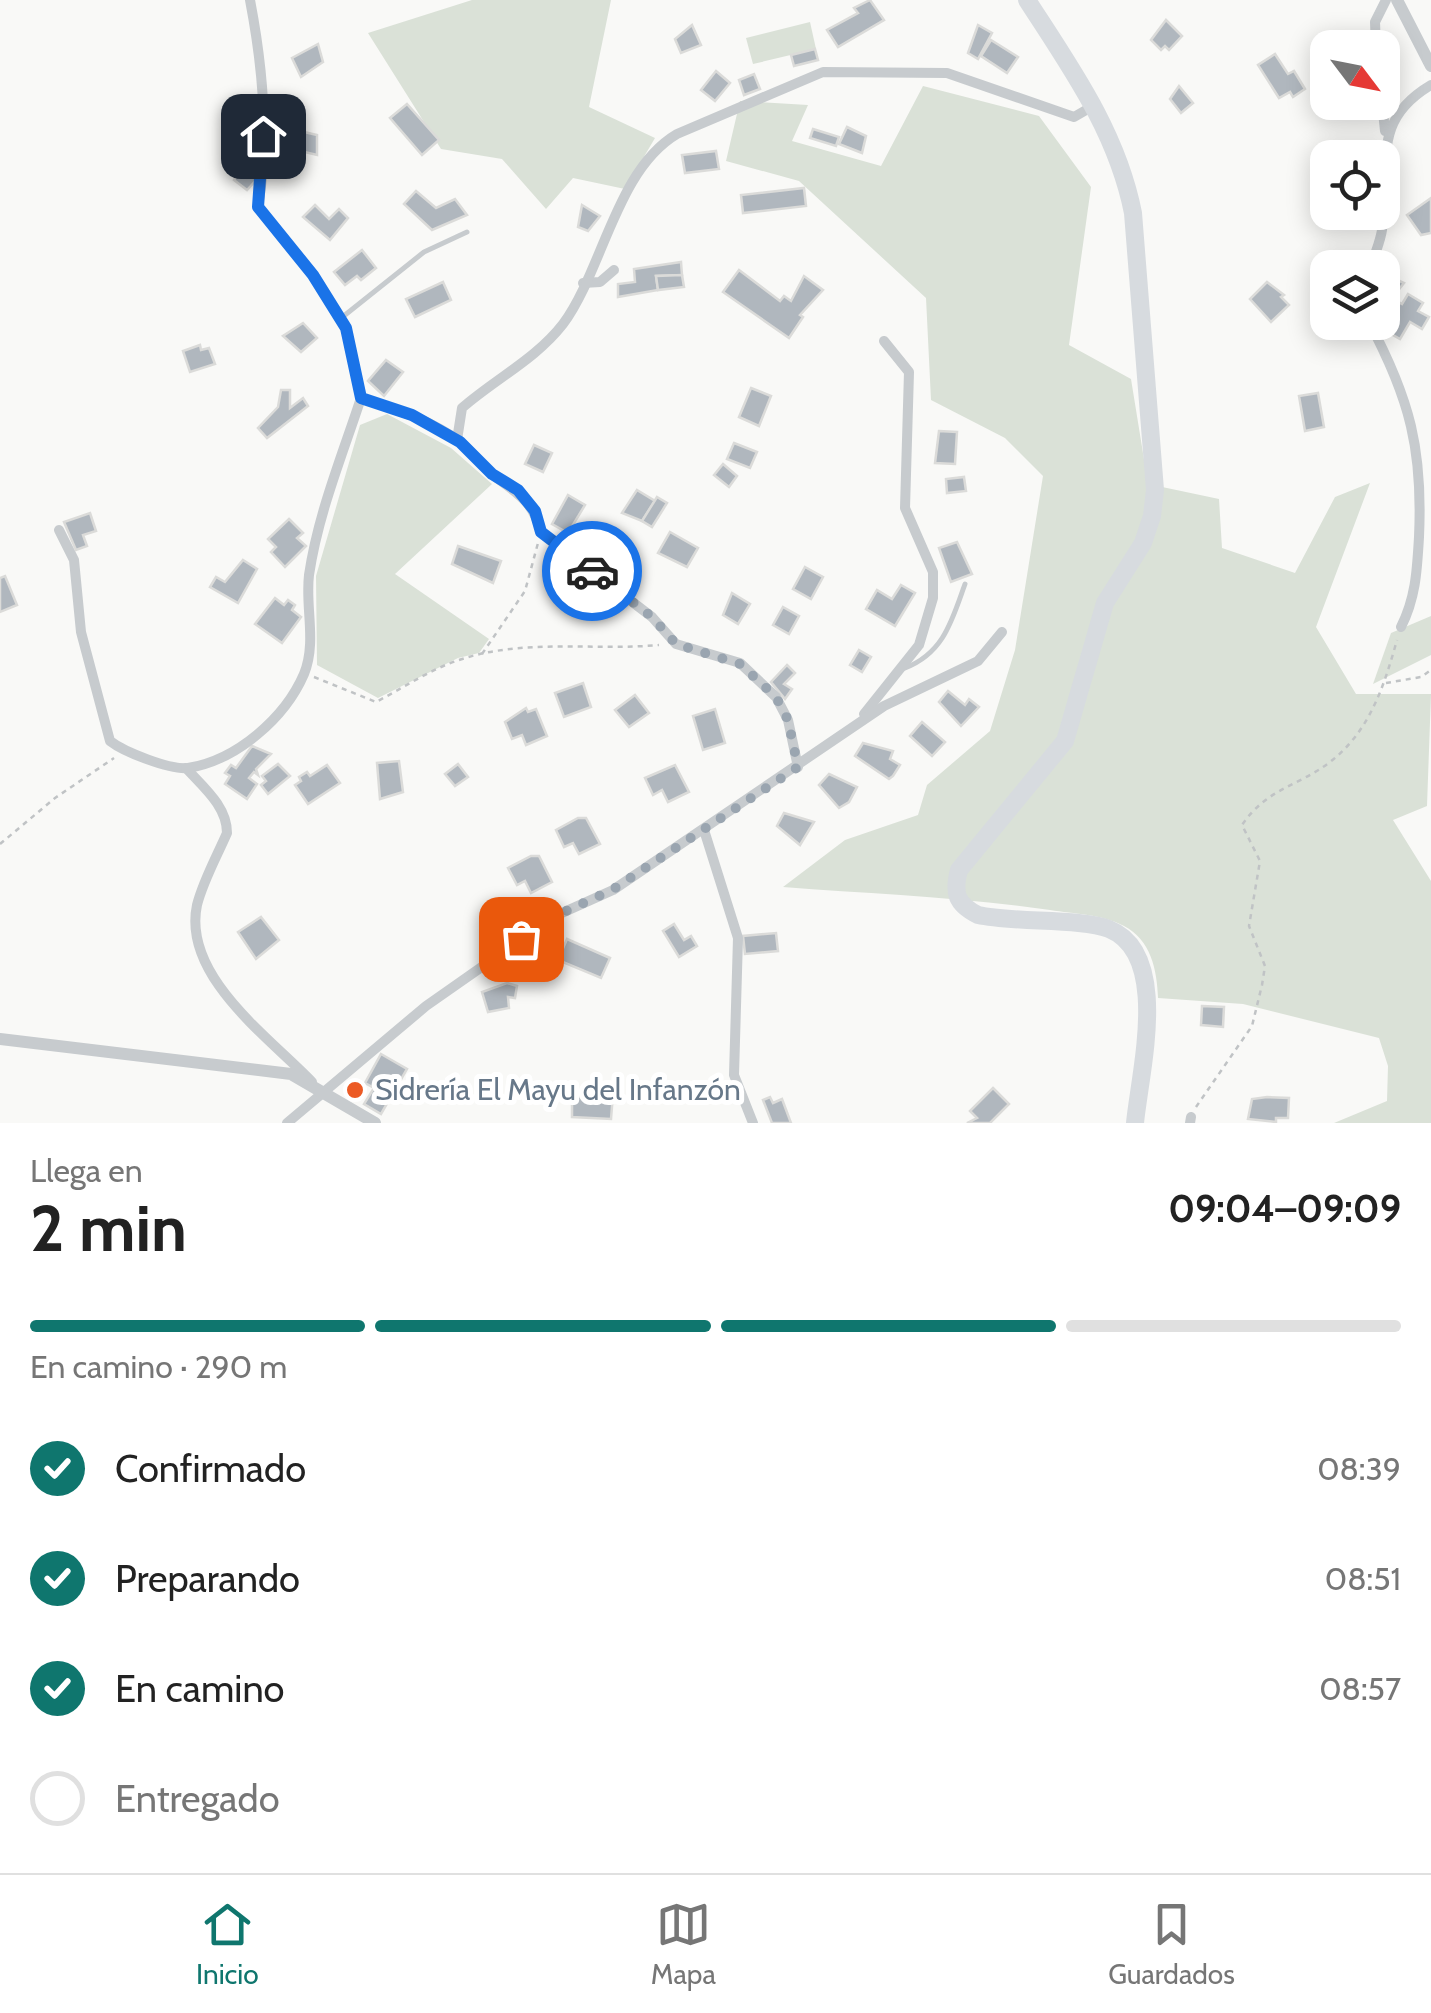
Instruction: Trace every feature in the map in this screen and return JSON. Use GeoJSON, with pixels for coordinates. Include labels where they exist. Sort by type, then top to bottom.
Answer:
{"type":"FeatureCollection","features":[{"type":"Feature","properties":{"kind":"highway"},"geometry":{"type":"LineString","coordinates":[[1028,0],[1093,106],[1124,168],[1133,212],[1155,490],[1143,543],[1104,602],[1065,742],[959,870],[954,890],[962,906],[978,915],[1108,928],[1129,941],[1145,972],[1148,996],[1135,1123]]}},
{"type":"Feature","properties":{"kind":"street"},"geometry":{"type":"LineString","coordinates":[[186,768],[234,748],[272,724],[305,672],[312,628],[308,580],[316,537],[361,398],[340,319],[313,275],[258,207],[264,174],[261,60],[250,0]]}},
{"type":"Feature","properties":{"kind":"street"},"geometry":{"type":"LineString","coordinates":[[1375,30],[1386,0]]}},
{"type":"Feature","properties":{"kind":"street"},"geometry":{"type":"LineString","coordinates":[[1396,0],[1431,66]]}},
{"type":"Feature","properties":{"kind":"street"},"geometry":{"type":"LineString","coordinates":[[457,440],[462,408],[538,350],[564,322],[658,145],[780,86],[823,72],[947,73],[1056,113],[1074,117],[1093,106]]}},
{"type":"Feature","properties":{"kind":"street"},"geometry":{"type":"LineString","coordinates":[[1386,137],[1409,98],[1431,85]]}},
{"type":"Feature","properties":{"kind":"street"},"geometry":{"type":"LineString","coordinates":[[1376,250],[1382,231],[1384,120]]}},
{"type":"Feature","properties":{"kind":"street"},"geometry":{"type":"LineString","coordinates":[[583,283],[600,282],[614,270]]}},
{"type":"Feature","properties":{"kind":"street"},"geometry":{"type":"LineString","coordinates":[[1379,340],[1394,370],[1421,462],[1416,590],[1401,626]]}},
{"type":"Feature","properties":{"kind":"street"},"geometry":{"type":"LineString","coordinates":[[857,722],[919,645],[933,598],[933,572],[905,508],[909,372],[884,341]]}},
{"type":"Feature","properties":{"kind":"street"},"geometry":{"type":"LineString","coordinates":[[361,398],[412,415],[457,440],[492,474],[518,490],[535,511],[541,532],[652,617],[676,644],[740,664],[776,697],[788,720],[798,767]]}},
{"type":"Feature","properties":{"kind":"street"},"geometry":{"type":"LineString","coordinates":[[59,530],[74,560],[81,632],[110,740],[124,752],[186,768],[217,802],[227,820],[227,832],[197,905],[196,937],[210,973],[323,1093]]}},
{"type":"Feature","properties":{"kind":"street"},"geometry":{"type":"LineString","coordinates":[[288,1123],[426,1006],[553,917],[612,890],[798,767],[857,722],[978,661],[1002,632]]}},
{"type":"Feature","properties":{"kind":"street"},"geometry":{"type":"LineString","coordinates":[[704,830],[738,938],[734,1075],[753,1123]]}},
{"type":"Feature","properties":{"kind":"street"},"geometry":{"type":"LineString","coordinates":[[0,1039],[291,1074],[375,1123]]}},
{"type":"Feature","properties":{"kind":"lane"},"geometry":{"type":"LineString","coordinates":[[340,319],[424,252],[468,232]]}},
{"type":"Feature","properties":{"kind":"lane"},"geometry":{"type":"LineString","coordinates":[[898,671],[922,662],[943,642],[965,584]]}},
{"type":"Feature","properties":{"kind":"path"},"geometry":{"type":"LineString","coordinates":[[481,655],[525,591],[541,532]]}},
{"type":"Feature","properties":{"kind":"path"},"geometry":{"type":"LineString","coordinates":[[1190,1120],[1252,1026],[1265,966],[1249,926],[1260,861],[1242,825],[1254,808],[1288,782],[1330,762],[1372,714],[1386,683],[1401,626]]}},
{"type":"Feature","properties":{"kind":"path"},"geometry":{"type":"LineString","coordinates":[[305,672],[376,702],[459,660],[481,655],[580,645],[676,644]]}},
{"type":"Feature","properties":{"kind":"path"},"geometry":{"type":"LineString","coordinates":[[1386,683],[1420,677],[1431,670]]}},
{"type":"Feature","properties":{"kind":"path"},"geometry":{"type":"LineString","coordinates":[[0,844],[55,798],[124,752]]}},
{"type":"Feature","properties":{"kind":"shaded area"},"geometry":{"type":"Polygon","coordinates":[[[472,0],[611,0],[589,107],[655,138],[625,189],[573,178],[546,209],[502,159],[441,149],[368,33],[472,0]]]}},
{"type":"Feature","properties":{"kind":"shaded area"},"geometry":{"type":"Polygon","coordinates":[[[810,22],[816,49],[753,64],[746,38],[810,22]]]}},
{"type":"Feature","properties":{"kind":"shaded area"},"geometry":{"type":"Polygon","coordinates":[[[923,86],[1039,116],[1091,187],[1069,345],[1131,379],[1148,484],[1219,499],[1222,548],[1295,573],[1335,497],[1370,483],[1316,627],[1356,694],[1431,694],[1427,806],[1393,820],[1431,881],[1431,1123],[1334,1123],[1387,1101],[1388,1066],[1379,1038],[1243,1004],[1158,998],[1154,967],[1141,939],[1115,922],[984,902],[783,887],[845,840],[918,815],[927,785],[990,731],[1015,650],[1043,476],[1005,438],[931,400],[926,298],[799,181],[726,161],[740,101],[808,105],[792,141],[881,166],[923,86]]]}},
{"type":"Feature","properties":{"kind":"shaded area"},"geometry":{"type":"Polygon","coordinates":[[[387,414],[451,448],[492,484],[395,574],[489,639],[479,653],[458,658],[378,698],[317,665],[316,576],[360,425],[387,414]]]}},
{"type":"Feature","properties":{"kind":"shaded area"},"geometry":{"type":"Polygon","coordinates":[[[1431,616],[1431,655],[1373,684],[1391,633],[1431,616]]]}},
{"type":"Feature","properties":{"kind":"building"},"geometry":{"type":"Polygon","coordinates":[[[870,0],[884,20],[838,47],[827,30],[858,13],[854,8],[870,0]]]}},
{"type":"Feature","properties":{"kind":"building"},"geometry":{"type":"Polygon","coordinates":[[[1166,20],[1182,36],[1169,50],[1165,46],[1161,50],[1151,40],[1166,20]]]}},
{"type":"Feature","properties":{"kind":"building"},"geometry":{"type":"Polygon","coordinates":[[[692,25],[701,45],[681,53],[675,39],[692,25]]]}},
{"type":"Feature","properties":{"kind":"building"},"geometry":{"type":"Polygon","coordinates":[[[978,25],[992,33],[978,59],[968,53],[978,25]]]}},
{"type":"Feature","properties":{"kind":"building"},"geometry":{"type":"Polygon","coordinates":[[[991,40],[1018,57],[1007,73],[981,56],[991,40]]]}},
{"type":"Feature","properties":{"kind":"building"},"geometry":{"type":"Polygon","coordinates":[[[318,44],[323,62],[301,77],[292,58],[318,44]]]}},
{"type":"Feature","properties":{"kind":"building"},"geometry":{"type":"Polygon","coordinates":[[[815,49],[818,60],[794,66],[791,55],[815,49]]]}},
{"type":"Feature","properties":{"kind":"building"},"geometry":{"type":"Polygon","coordinates":[[[1275,54],[1288,74],[1294,71],[1305,89],[1293,97],[1290,92],[1279,98],[1258,65],[1275,54]]]}},
{"type":"Feature","properties":{"kind":"building"},"geometry":{"type":"Polygon","coordinates":[[[716,71],[730,83],[715,101],[701,90],[716,71]]]}},
{"type":"Feature","properties":{"kind":"building"},"geometry":{"type":"Polygon","coordinates":[[[754,74],[760,89],[744,95],[739,80],[754,74]]]}},
{"type":"Feature","properties":{"kind":"building"},"geometry":{"type":"Polygon","coordinates":[[[1179,86],[1193,103],[1181,113],[1170,99],[1179,86]]]}},
{"type":"Feature","properties":{"kind":"building"},"geometry":{"type":"Polygon","coordinates":[[[407,104],[439,140],[422,155],[390,118],[407,104]]]}},
{"type":"Feature","properties":{"kind":"building"},"geometry":{"type":"Polygon","coordinates":[[[847,127],[866,136],[862,153],[839,144],[847,127]]]}},
{"type":"Feature","properties":{"kind":"building"},"geometry":{"type":"Polygon","coordinates":[[[813,129],[839,137],[836,146],[810,138],[813,129]]]}},
{"type":"Feature","properties":{"kind":"building"},"geometry":{"type":"Polygon","coordinates":[[[300,131],[317,135],[317,155],[284,147],[286,137],[298,140],[300,131]]]}},
{"type":"Feature","properties":{"kind":"building"},"geometry":{"type":"Polygon","coordinates":[[[716,151],[719,169],[685,173],[682,155],[716,151]]]}},
{"type":"Feature","properties":{"kind":"building"},"geometry":{"type":"Polygon","coordinates":[[[249,158],[259,164],[259,177],[247,190],[234,180],[249,158]]]}},
{"type":"Feature","properties":{"kind":"building"},"geometry":{"type":"Polygon","coordinates":[[[804,188],[806,206],[743,213],[741,195],[804,188]]]}},
{"type":"Feature","properties":{"kind":"building"},"geometry":{"type":"Polygon","coordinates":[[[416,191],[436,208],[455,199],[467,215],[432,230],[404,204],[416,191]]]}},
{"type":"Feature","properties":{"kind":"building"},"geometry":{"type":"Polygon","coordinates":[[[1431,198],[1431,233],[1421,235],[1407,215],[1431,198]]]}},
{"type":"Feature","properties":{"kind":"building"},"geometry":{"type":"Polygon","coordinates":[[[315,205],[329,219],[339,209],[348,218],[330,240],[303,217],[315,205]]]}},
{"type":"Feature","properties":{"kind":"building"},"geometry":{"type":"Polygon","coordinates":[[[582,205],[600,216],[588,231],[578,227],[582,205]]]}},
{"type":"Feature","properties":{"kind":"building"},"geometry":{"type":"Polygon","coordinates":[[[362,250],[376,268],[361,280],[357,276],[345,285],[334,272],[362,250]]]}},
{"type":"Feature","properties":{"kind":"building"},"geometry":{"type":"Polygon","coordinates":[[[681,262],[682,275],[656,276],[658,290],[618,297],[618,284],[635,282],[634,269],[681,262]]]}},
{"type":"Feature","properties":{"kind":"building"},"geometry":{"type":"Polygon","coordinates":[[[739,270],[780,301],[784,296],[791,301],[804,276],[823,290],[800,315],[803,317],[789,338],[723,292],[739,270]]]}},
{"type":"Feature","properties":{"kind":"building"},"geometry":{"type":"Polygon","coordinates":[[[682,275],[684,287],[658,290],[656,276],[682,275]]]}},
{"type":"Feature","properties":{"kind":"building"},"geometry":{"type":"Polygon","coordinates":[[[443,282],[451,300],[415,317],[406,299],[443,282]]]}},
{"type":"Feature","properties":{"kind":"building"},"geometry":{"type":"Polygon","coordinates":[[[1267,282],[1284,295],[1281,297],[1289,305],[1271,322],[1250,299],[1267,282]]]}},
{"type":"Feature","properties":{"kind":"building"},"geometry":{"type":"Polygon","coordinates":[[[1408,294],[1423,303],[1418,311],[1429,317],[1422,329],[1410,322],[1400,339],[1400,303],[1408,294]]]}},
{"type":"Feature","properties":{"kind":"building"},"geometry":{"type":"Polygon","coordinates":[[[303,323],[317,338],[301,352],[283,336],[303,323]]]}},
{"type":"Feature","properties":{"kind":"building"},"geometry":{"type":"Polygon","coordinates":[[[200,345],[201,350],[209,348],[215,364],[190,372],[183,351],[200,345]]]}},
{"type":"Feature","properties":{"kind":"building"},"geometry":{"type":"Polygon","coordinates":[[[386,360],[403,372],[384,396],[368,381],[386,360]]]}},
{"type":"Feature","properties":{"kind":"building"},"geometry":{"type":"Polygon","coordinates":[[[751,388],[771,396],[759,426],[739,417],[751,388]]]}},
{"type":"Feature","properties":{"kind":"building"},"geometry":{"type":"Polygon","coordinates":[[[281,390],[290,390],[290,408],[303,398],[308,406],[267,438],[258,428],[278,407],[281,390]]]}},
{"type":"Feature","properties":{"kind":"building"},"geometry":{"type":"Polygon","coordinates":[[[1318,393],[1324,427],[1305,431],[1299,396],[1318,393]]]}},
{"type":"Feature","properties":{"kind":"building"},"geometry":{"type":"Polygon","coordinates":[[[939,431],[957,432],[955,464],[935,463],[939,431]]]}},
{"type":"Feature","properties":{"kind":"building"},"geometry":{"type":"Polygon","coordinates":[[[734,443],[757,452],[750,468],[727,459],[734,443]]]}},
{"type":"Feature","properties":{"kind":"building"},"geometry":{"type":"Polygon","coordinates":[[[534,445],[552,453],[543,472],[525,464],[534,445]]]}},
{"type":"Feature","properties":{"kind":"building"},"geometry":{"type":"Polygon","coordinates":[[[723,464],[737,476],[729,487],[714,475],[723,464]]]}},
{"type":"Feature","properties":{"kind":"building"},"geometry":{"type":"Polygon","coordinates":[[[964,477],[966,491],[947,493],[946,479],[964,477]]]}},
{"type":"Feature","properties":{"kind":"building"},"geometry":{"type":"Polygon","coordinates":[[[637,490],[655,501],[642,521],[622,513],[637,490]]]}},
{"type":"Feature","properties":{"kind":"building"},"geometry":{"type":"Polygon","coordinates":[[[568,495],[585,505],[568,533],[552,524],[568,495]]]}},
{"type":"Feature","properties":{"kind":"building"},"geometry":{"type":"Polygon","coordinates":[[[657,497],[667,503],[652,527],[642,521],[657,497]]]}},
{"type":"Feature","properties":{"kind":"building"},"geometry":{"type":"Polygon","coordinates":[[[90,513],[96,531],[83,535],[87,546],[76,550],[64,522],[90,513]]]}},
{"type":"Feature","properties":{"kind":"building"},"geometry":{"type":"Polygon","coordinates":[[[289,519],[303,533],[297,538],[306,546],[285,567],[271,552],[276,547],[268,539],[289,519]]]}},
{"type":"Feature","properties":{"kind":"building"},"geometry":{"type":"Polygon","coordinates":[[[670,532],[698,548],[687,567],[658,553],[670,532]]]}},
{"type":"Feature","properties":{"kind":"building"},"geometry":{"type":"Polygon","coordinates":[[[957,542],[972,574],[951,582],[939,548],[957,542]]]}},
{"type":"Feature","properties":{"kind":"building"},"geometry":{"type":"Polygon","coordinates":[[[458,546],[501,561],[493,583],[452,564],[458,546]]]}},
{"type":"Feature","properties":{"kind":"building"},"geometry":{"type":"Polygon","coordinates":[[[243,560],[257,569],[238,603],[210,587],[216,577],[225,582],[243,560]]]}},
{"type":"Feature","properties":{"kind":"building"},"geometry":{"type":"Polygon","coordinates":[[[805,567],[823,577],[811,599],[793,589],[805,567]]]}},
{"type":"Feature","properties":{"kind":"building"},"geometry":{"type":"Polygon","coordinates":[[[5,576],[17,605],[0,612],[0,578],[5,576]]]}},
{"type":"Feature","properties":{"kind":"building"},"geometry":{"type":"Polygon","coordinates":[[[901,585],[915,593],[895,626],[866,609],[877,590],[892,599],[901,585]]]}},
{"type":"Feature","properties":{"kind":"building"},"geometry":{"type":"Polygon","coordinates":[[[732,593],[750,604],[738,624],[723,615],[732,593]]]}},
{"type":"Feature","properties":{"kind":"building"},"geometry":{"type":"Polygon","coordinates":[[[275,598],[284,605],[288,600],[295,605],[292,610],[301,617],[282,643],[255,624],[275,598]]]}},
{"type":"Feature","properties":{"kind":"building"},"geometry":{"type":"Polygon","coordinates":[[[783,607],[799,616],[789,634],[773,625],[783,607]]]}},
{"type":"Feature","properties":{"kind":"building"},"geometry":{"type":"Polygon","coordinates":[[[859,650],[871,657],[862,672],[850,665],[859,650]]]}},
{"type":"Feature","properties":{"kind":"building"},"geometry":{"type":"Polygon","coordinates":[[[787,665],[795,673],[784,684],[792,689],[785,699],[771,682],[787,665]]]}},
{"type":"Feature","properties":{"kind":"building"},"geometry":{"type":"Polygon","coordinates":[[[583,683],[591,707],[564,717],[555,693],[583,683]]]}},
{"type":"Feature","properties":{"kind":"building"},"geometry":{"type":"Polygon","coordinates":[[[948,691],[965,705],[969,699],[979,707],[961,726],[939,702],[948,691]]]}},
{"type":"Feature","properties":{"kind":"building"},"geometry":{"type":"Polygon","coordinates":[[[635,695],[649,713],[629,727],[615,710],[635,695]]]}},
{"type":"Feature","properties":{"kind":"building"},"geometry":{"type":"Polygon","coordinates":[[[526,708],[528,712],[536,709],[547,736],[526,745],[522,735],[512,739],[505,722],[526,708]]]}},
{"type":"Feature","properties":{"kind":"building"},"geometry":{"type":"Polygon","coordinates":[[[715,709],[725,743],[703,750],[693,716],[715,709]]]}},
{"type":"Feature","properties":{"kind":"building"},"geometry":{"type":"Polygon","coordinates":[[[922,722],[945,742],[932,756],[910,736],[922,722]]]}},
{"type":"Feature","properties":{"kind":"building"},"geometry":{"type":"Polygon","coordinates":[[[863,743],[893,751],[890,759],[900,765],[893,776],[889,779],[855,756],[863,743]]]}},
{"type":"Feature","properties":{"kind":"building"},"geometry":{"type":"Polygon","coordinates":[[[252,746],[271,754],[256,769],[258,775],[254,772],[249,778],[257,784],[247,799],[225,784],[230,776],[225,773],[231,765],[236,768],[252,746]]]}},
{"type":"Feature","properties":{"kind":"building"},"geometry":{"type":"Polygon","coordinates":[[[399,761],[403,792],[380,799],[377,763],[399,761]]]}},
{"type":"Feature","properties":{"kind":"building"},"geometry":{"type":"Polygon","coordinates":[[[278,764],[290,776],[268,794],[261,785],[266,781],[262,776],[278,764]]]}},
{"type":"Feature","properties":{"kind":"building"},"geometry":{"type":"Polygon","coordinates":[[[458,764],[468,777],[455,786],[445,774],[458,764]]]}},
{"type":"Feature","properties":{"kind":"building"},"geometry":{"type":"Polygon","coordinates":[[[327,765],[340,783],[308,804],[295,785],[307,772],[310,776],[327,765]]]}},
{"type":"Feature","properties":{"kind":"building"},"geometry":{"type":"Polygon","coordinates":[[[675,765],[689,792],[668,802],[662,790],[653,795],[645,778],[675,765]]]}},
{"type":"Feature","properties":{"kind":"building"},"geometry":{"type":"Polygon","coordinates":[[[829,774],[857,787],[849,802],[839,808],[819,785],[829,774]]]}},
{"type":"Feature","properties":{"kind":"building"},"geometry":{"type":"Polygon","coordinates":[[[784,813],[814,822],[800,845],[777,826],[784,813]]]}},
{"type":"Feature","properties":{"kind":"building"},"geometry":{"type":"Polygon","coordinates":[[[586,818],[600,844],[579,854],[573,843],[564,847],[556,830],[586,818]]]}},
{"type":"Feature","properties":{"kind":"building"},"geometry":{"type":"Polygon","coordinates":[[[539,856],[552,882],[531,893],[525,881],[517,885],[508,868],[539,856]]]}},
{"type":"Feature","properties":{"kind":"building"},"geometry":{"type":"Polygon","coordinates":[[[261,917],[279,940],[256,959],[238,932],[261,917]]]}},
{"type":"Feature","properties":{"kind":"building"},"geometry":{"type":"Polygon","coordinates":[[[674,924],[684,940],[691,936],[697,946],[679,957],[663,931],[674,924]]]}},
{"type":"Feature","properties":{"kind":"building"},"geometry":{"type":"Polygon","coordinates":[[[776,933],[778,951],[745,954],[743,936],[776,933]]]}},
{"type":"Feature","properties":{"kind":"building"},"geometry":{"type":"Polygon","coordinates":[[[567,939],[610,958],[601,978],[558,960],[567,939]]]}},
{"type":"Feature","properties":{"kind":"building"},"geometry":{"type":"Polygon","coordinates":[[[507,983],[517,986],[515,998],[508,997],[509,1008],[488,1012],[482,992],[507,983]]]}},
{"type":"Feature","properties":{"kind":"building"},"geometry":{"type":"Polygon","coordinates":[[[1202,1006],[1224,1007],[1223,1027],[1201,1025],[1202,1006]]]}},
{"type":"Feature","properties":{"kind":"building"},"geometry":{"type":"Polygon","coordinates":[[[381,1054],[407,1069],[381,1114],[364,1104],[374,1088],[365,1083],[381,1054]]]}},
{"type":"Feature","properties":{"kind":"building"},"geometry":{"type":"Polygon","coordinates":[[[993,1088],[1009,1104],[990,1123],[967,1123],[977,1118],[970,1111],[993,1088]]]}},
{"type":"Feature","properties":{"kind":"building"},"geometry":{"type":"Polygon","coordinates":[[[613,1094],[611,1119],[572,1117],[572,1097],[613,1094]]]}},
{"type":"Feature","properties":{"kind":"building"},"geometry":{"type":"Polygon","coordinates":[[[770,1097],[773,1103],[782,1099],[791,1123],[772,1123],[763,1100],[770,1097]]]}},
{"type":"Feature","properties":{"kind":"building"},"geometry":{"type":"Polygon","coordinates":[[[1289,1098],[1288,1118],[1276,1118],[1276,1122],[1248,1119],[1252,1099],[1289,1098]]]}},
{"type":"Feature","properties":{"kind":"way so far"},"geometry":{"type":"LineString","coordinates":[[521,939],[553,917],[612,890],[798,767],[788,720],[776,697],[740,664],[676,644],[652,617],[592,571]]}},
{"type":"Feature","properties":{"kind":"place","name":"Sidrería El Mayu del Infanzón"},"geometry":{"type":"Point","coordinates":[355,1090]}},
{"type":"Feature","properties":{"kind":"route"},"geometry":{"type":"LineString","coordinates":[[263,136],[264,174],[258,207],[313,275],[346,328],[361,398],[412,415],[460,442],[492,474],[518,490],[535,511],[541,532],[592,571]]}}]}
